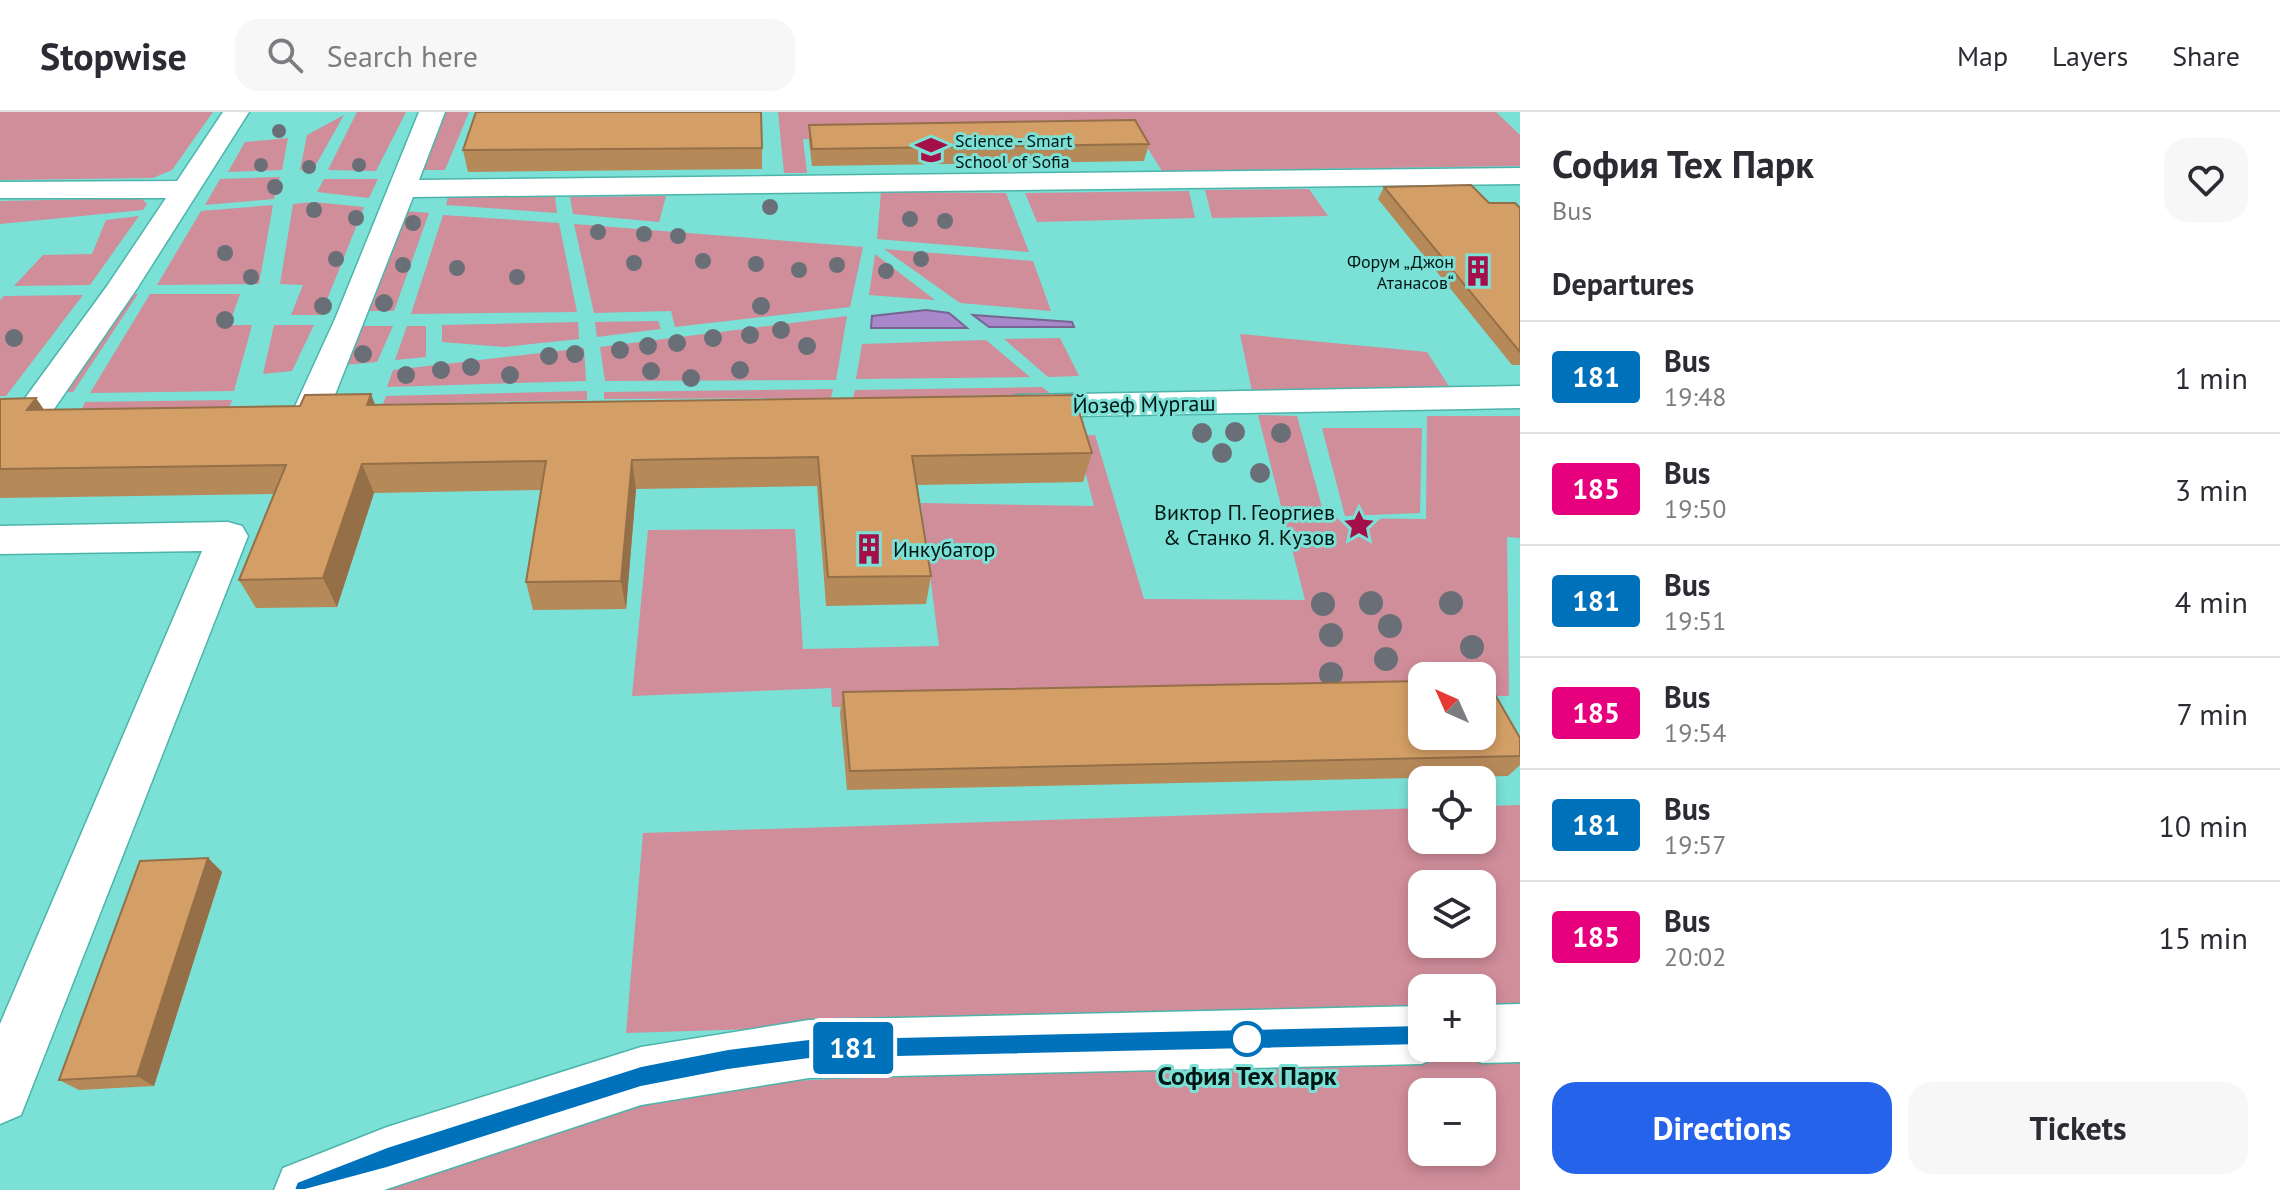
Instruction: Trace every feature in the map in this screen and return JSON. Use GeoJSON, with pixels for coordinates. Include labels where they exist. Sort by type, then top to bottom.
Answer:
{"type":"FeatureCollection","features":[{"type":"Feature","properties":{"kind":"lane"},"geometry":{"type":"LineString","coordinates":[[30,420],[236,112]]}},
{"type":"Feature","properties":{"kind":"lane"},"geometry":{"type":"LineString","coordinates":[[311,415],[432,112]]}},
{"type":"Feature","properties":{"kind":"lane"},"geometry":{"type":"LineString","coordinates":[[401,189],[1520,176]]}},
{"type":"Feature","properties":{"kind":"lane"},"geometry":{"type":"LineString","coordinates":[[0,190],[187,189]]}},
{"type":"Feature","properties":{"kind":"lane","name":"Йозеф Мургаш"},"geometry":{"type":"LineString","coordinates":[[978,406],[1520,397]]}},
{"type":"Feature","properties":{"kind":"lane"},"geometry":{"type":"LineString","coordinates":[[0,540],[228,536],[0,1094]]}},
{"type":"Feature","properties":{"kind":"lane"},"geometry":{"type":"LineString","coordinates":[[1496,1034],[1520,1033]]}},
{"type":"Feature","properties":{"kind":"lane"},"geometry":{"type":"LineString","coordinates":[[305,1190],[387,1158],[641,1076],[728,1060],[809,1049],[1408,1035]]}},
{"type":"Feature","properties":{"kind":"shaded area"},"geometry":{"type":"Polygon","coordinates":[[[0,112],[213,112],[172,170],[153,178],[0,180],[0,112]]]}},
{"type":"Feature","properties":{"kind":"shaded area"},"geometry":{"type":"Polygon","coordinates":[[[357,112],[406,112],[376,171],[328,170],[357,112]]]}},
{"type":"Feature","properties":{"kind":"shaded area"},"geometry":{"type":"Polygon","coordinates":[[[444,112],[469,112],[445,170],[421,170],[444,112]]]}},
{"type":"Feature","properties":{"kind":"shaded area"},"geometry":{"type":"Polygon","coordinates":[[[778,112],[1496,112],[1520,135],[1520,166],[1162,171],[1138,133],[803,139],[807,173],[784,173],[778,112]]]}},
{"type":"Feature","properties":{"kind":"shaded area"},"geometry":{"type":"Polygon","coordinates":[[[344,115],[313,170],[300,170],[307,135],[344,115]]]}},
{"type":"Feature","properties":{"kind":"shaded area"},"geometry":{"type":"Polygon","coordinates":[[[288,138],[282,170],[228,172],[245,142],[288,138]]]}},
{"type":"Feature","properties":{"kind":"shaded area"},"geometry":{"type":"Polygon","coordinates":[[[280,177],[274,199],[205,205],[220,179],[280,177]]]}},
{"type":"Feature","properties":{"kind":"shaded area"},"geometry":{"type":"Polygon","coordinates":[[[324,179],[378,179],[369,198],[317,192],[324,179]]]}},
{"type":"Feature","properties":{"kind":"shaded area"},"geometry":{"type":"Polygon","coordinates":[[[1309,189],[1328,216],[1212,218],[1205,190],[1309,189]]]}},
{"type":"Feature","properties":{"kind":"shaded area"},"geometry":{"type":"Polygon","coordinates":[[[1189,191],[1195,218],[1037,222],[1025,193],[1189,191]]]}},
{"type":"Feature","properties":{"kind":"shaded area"},"geometry":{"type":"Polygon","coordinates":[[[881,192],[1006,193],[1029,252],[877,239],[881,192]]]}},
{"type":"Feature","properties":{"kind":"shaded area"},"geometry":{"type":"Polygon","coordinates":[[[666,196],[659,222],[573,214],[570,197],[666,196]]]}},
{"type":"Feature","properties":{"kind":"shaded area"},"geometry":{"type":"Polygon","coordinates":[[[448,197],[555,197],[557,213],[446,205],[448,197]]]}},
{"type":"Feature","properties":{"kind":"shaded area"},"geometry":{"type":"Polygon","coordinates":[[[141,198],[147,204],[143,210],[0,224],[0,201],[141,198]]]}},
{"type":"Feature","properties":{"kind":"shaded area"},"geometry":{"type":"Polygon","coordinates":[[[314,202],[364,207],[321,315],[291,315],[303,285],[280,284],[293,204],[314,202]]]}},
{"type":"Feature","properties":{"kind":"shaded area"},"geometry":{"type":"Polygon","coordinates":[[[273,205],[259,284],[157,285],[201,211],[273,205]]]}},
{"type":"Feature","properties":{"kind":"shaded area"},"geometry":{"type":"Polygon","coordinates":[[[404,211],[429,213],[394,311],[368,311],[404,211]]]}},
{"type":"Feature","properties":{"kind":"shaded area"},"geometry":{"type":"Polygon","coordinates":[[[443,215],[559,223],[577,312],[411,314],[443,215]]]}},
{"type":"Feature","properties":{"kind":"shaded area"},"geometry":{"type":"Polygon","coordinates":[[[139,216],[90,285],[14,286],[43,255],[92,254],[106,220],[139,216]]]}},
{"type":"Feature","properties":{"kind":"shaded area"},"geometry":{"type":"Polygon","coordinates":[[[574,224],[863,247],[850,307],[675,327],[671,311],[594,313],[574,224]]]}},
{"type":"Feature","properties":{"kind":"shaded area"},"geometry":{"type":"Polygon","coordinates":[[[884,249],[1033,261],[1051,311],[960,303],[884,249]]]}},
{"type":"Feature","properties":{"kind":"shaded area"},"geometry":{"type":"Polygon","coordinates":[[[875,254],[935,300],[869,295],[875,254]]]}},
{"type":"Feature","properties":{"kind":"shaded area"},"geometry":{"type":"Polygon","coordinates":[[[129,294],[138,294],[73,392],[63,392],[129,294]]]}},
{"type":"Feature","properties":{"kind":"shaded area"},"geometry":{"type":"Polygon","coordinates":[[[150,294],[240,294],[229,325],[252,325],[234,391],[90,393],[150,294]]]}},
{"type":"Feature","properties":{"kind":"shaded area"},"geometry":{"type":"Polygon","coordinates":[[[83,295],[6,396],[0,396],[0,300],[4,296],[83,295]]]}},
{"type":"Feature","properties":{"kind":"shaded area"},"geometry":{"type":"Polygon","coordinates":[[[926,310],[949,313],[967,328],[871,328],[872,316],[926,310]]]}},
{"type":"Feature","properties":{"kind":"shaded area"},"geometry":{"type":"Polygon","coordinates":[[[973,315],[1072,322],[1074,327],[989,327],[973,315]]]}},
{"type":"Feature","properties":{"kind":"shaded area"},"geometry":{"type":"Polygon","coordinates":[[[847,316],[836,380],[605,381],[600,347],[847,316]]]}},
{"type":"Feature","properties":{"kind":"shaded area"},"geometry":{"type":"Polygon","coordinates":[[[658,321],[661,329],[597,337],[595,322],[658,321]]]}},
{"type":"Feature","properties":{"kind":"shaded area"},"geometry":{"type":"Polygon","coordinates":[[[578,322],[579,339],[504,347],[442,342],[442,325],[578,322]]]}},
{"type":"Feature","properties":{"kind":"shaded area"},"geometry":{"type":"Polygon","coordinates":[[[274,325],[314,325],[292,371],[263,374],[274,325]]]}},
{"type":"Feature","properties":{"kind":"shaded area"},"geometry":{"type":"Polygon","coordinates":[[[360,326],[393,326],[377,362],[344,365],[360,326]]]}},
{"type":"Feature","properties":{"kind":"shaded area"},"geometry":{"type":"Polygon","coordinates":[[[407,326],[426,326],[426,357],[395,360],[407,326]]]}},
{"type":"Feature","properties":{"kind":"shaded area"},"geometry":{"type":"Polygon","coordinates":[[[1240,334],[1427,352],[1452,391],[1252,391],[1240,334]]]}},
{"type":"Feature","properties":{"kind":"shaded area"},"geometry":{"type":"Polygon","coordinates":[[[1060,338],[1079,376],[1048,377],[1004,339],[1060,338]]]}},
{"type":"Feature","properties":{"kind":"shaded area"},"geometry":{"type":"Polygon","coordinates":[[[986,340],[1030,377],[856,379],[862,344],[986,340]]]}},
{"type":"Feature","properties":{"kind":"shaded area"},"geometry":{"type":"Polygon","coordinates":[[[584,348],[586,381],[387,387],[393,370],[584,348]]]}},
{"type":"Feature","properties":{"kind":"shaded area"},"geometry":{"type":"Polygon","coordinates":[[[1042,387],[1051,394],[853,398],[855,390],[1042,387]]]}},
{"type":"Feature","properties":{"kind":"shaded area"},"geometry":{"type":"Polygon","coordinates":[[[833,389],[831,398],[604,399],[604,392],[833,389]]]}},
{"type":"Feature","properties":{"kind":"shaded area"},"geometry":{"type":"Polygon","coordinates":[[[587,391],[587,400],[383,404],[386,396],[587,391]]]}},
{"type":"Feature","properties":{"kind":"shaded area"},"geometry":{"type":"Polygon","coordinates":[[[232,400],[229,408],[82,409],[85,402],[232,400]]]}},
{"type":"Feature","properties":{"kind":"shaded area"},"geometry":{"type":"Polygon","coordinates":[[[1258,415],[1297,416],[1325,518],[1426,519],[1427,416],[1520,416],[1520,538],[1507,537],[1509,696],[1496,696],[1496,662],[1408,662],[1408,697],[832,707],[831,688],[632,696],[648,530],[795,529],[803,649],[939,646],[921,503],[1094,506],[1076,436],[1095,435],[1144,599],[1305,600],[1258,415]]]}},
{"type":"Feature","properties":{"kind":"shaded area"},"geometry":{"type":"Polygon","coordinates":[[[1322,428],[1422,428],[1420,513],[1345,516],[1322,428]]]}},
{"type":"Feature","properties":{"kind":"shaded area"},"geometry":{"type":"Polygon","coordinates":[[[1520,805],[1520,1005],[1496,1006],[1496,974],[1408,974],[1408,1008],[626,1033],[643,833],[1408,808],[1408,854],[1496,854],[1496,806],[1520,805]]]}},
{"type":"Feature","properties":{"kind":"shaded area"},"geometry":{"type":"Polygon","coordinates":[[[1520,1058],[1520,1190],[358,1190],[552,1125],[730,1084],[1035,1069],[1408,1061],[1496,1062],[1496,1059],[1520,1058]]]}},
{"type":"Feature","properties":{"kind":"building"},"geometry":{"type":"Polygon","coordinates":[[[476,112],[761,112],[762,148],[463,150],[476,112]]]}},
{"type":"Feature","properties":{"kind":"building"},"geometry":{"type":"Polygon","coordinates":[[[1135,120],[1149,144],[812,149],[809,125],[1135,120]]]}},
{"type":"Feature","properties":{"kind":"building","name":"Форум „Джон Атанасов“"},"geometry":{"type":"Polygon","coordinates":[[[1471,185],[1489,203],[1515,203],[1520,208],[1520,352],[1384,187],[1471,185]]]}},
{"type":"Feature","properties":{"kind":"building"},"geometry":{"type":"Polygon","coordinates":[[[371,394],[367,405],[1074,395],[1092,453],[912,456],[931,576],[828,577],[818,457],[632,460],[621,581],[526,582],[546,461],[362,464],[323,578],[239,580],[286,465],[0,469],[0,399],[36,398],[27,410],[300,406],[305,395],[371,394]]]}},
{"type":"Feature","properties":{"kind":"building"},"geometry":{"type":"Polygon","coordinates":[[[1408,681],[1408,750],[1496,750],[1496,696],[1520,738],[1520,756],[850,771],[843,692],[1408,681]]]}},
{"type":"Feature","properties":{"kind":"building"},"geometry":{"type":"Polygon","coordinates":[[[208,858],[137,1076],[59,1080],[140,861],[208,858]]]}},
{"type":"Feature","properties":{"kind":"bus line","name":"181"},"geometry":{"type":"LineString","coordinates":[[305,1190],[387,1158],[641,1076],[728,1060],[809,1049],[1408,1035]]}},
{"type":"Feature","properties":{"kind":"place","name":"Science - Smart School of Sofia"},"geometry":{"type":"Point","coordinates":[931,150]}},
{"type":"Feature","properties":{"kind":"place","name":"Форум „Джон Атанасов“"},"geometry":{"type":"Point","coordinates":[1478,271]}},
{"type":"Feature","properties":{"kind":"place","name":"Виктор П. Георгиев & Станко Я. Кузов"},"geometry":{"type":"Point","coordinates":[1359,525]}},
{"type":"Feature","properties":{"kind":"place","name":"Инкубатор"},"geometry":{"type":"Point","coordinates":[869,549]}},
{"type":"Feature","properties":{"kind":"place","name":"София Тех Парк"},"geometry":{"type":"Point","coordinates":[1247,1039]}}]}
